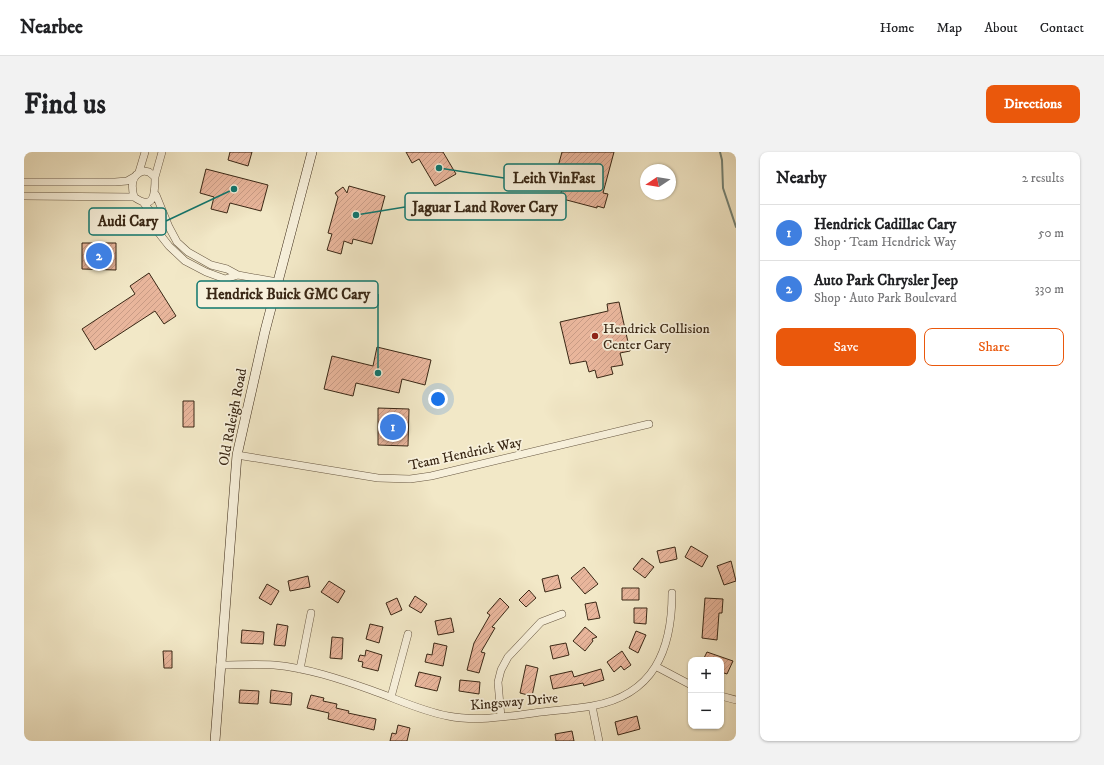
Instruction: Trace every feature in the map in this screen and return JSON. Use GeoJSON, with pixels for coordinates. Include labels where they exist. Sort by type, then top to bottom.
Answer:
{"type":"FeatureCollection","features":[{"type":"Feature","properties":{"kind":"street"},"geometry":{"type":"LineString","coordinates":[[134,197],[132,188],[145,152]]}},
{"type":"Feature","properties":{"kind":"street"},"geometry":{"type":"LineString","coordinates":[[162,152],[155,177],[156,196],[163,217],[177,242],[199,259],[238,275],[277,282]]}},
{"type":"Feature","properties":{"kind":"street","name":"Old Raleigh Road"},"geometry":{"type":"LineString","coordinates":[[215,741],[237,455],[277,282],[312,152]]}},
{"type":"Feature","properties":{"kind":"street"},"geometry":{"type":"LineString","coordinates":[[24,182],[115,182],[127,181],[137,175],[149,172],[155,177]]}},
{"type":"Feature","properties":{"kind":"street"},"geometry":{"type":"LineString","coordinates":[[24,196],[134,197],[143,202],[150,211],[158,232],[169,246],[185,261],[206,272],[225,279],[238,275]]}},
{"type":"Feature","properties":{"kind":"street"},"geometry":{"type":"LineString","coordinates":[[143,202],[153,199],[156,196]]}},
{"type":"Feature","properties":{"kind":"street","name":"Team Hendrick Way"},"geometry":{"type":"LineString","coordinates":[[237,455],[371,477],[410,479],[431,476],[650,424]]}},
{"type":"Feature","properties":{"kind":"street","name":"Kingsway Drive"},"geometry":{"type":"LineString","coordinates":[[220,665],[275,665],[300,669],[391,697],[410,706],[462,718],[500,717],[592,706],[623,696],[638,685],[656,667],[671,627],[672,592]]}},
{"type":"Feature","properties":{"kind":"street"},"geometry":{"type":"LineString","coordinates":[[300,669],[311,613]]}},
{"type":"Feature","properties":{"kind":"street"},"geometry":{"type":"LineString","coordinates":[[500,717],[498,682],[501,670],[508,657],[541,622],[562,614]]}},
{"type":"Feature","properties":{"kind":"street"},"geometry":{"type":"LineString","coordinates":[[391,697],[408,634]]}},
{"type":"Feature","properties":{"kind":"street"},"geometry":{"type":"LineString","coordinates":[[656,667],[688,683]]}},
{"type":"Feature","properties":{"kind":"street"},"geometry":{"type":"LineString","coordinates":[[724,697],[736,700]]}},
{"type":"Feature","properties":{"kind":"street"},"geometry":{"type":"LineString","coordinates":[[592,706],[599,741]]}},
{"type":"Feature","properties":{"kind":"building"},"geometry":{"type":"Polygon","coordinates":[[[230,152],[252,152],[248,166],[228,160],[230,152]]]}},
{"type":"Feature","properties":{"kind":"building"},"geometry":{"type":"Polygon","coordinates":[[[406,152],[443,152],[456,174],[435,186],[419,159],[412,163],[406,152]]]}},
{"type":"Feature","properties":{"kind":"building"},"geometry":{"type":"Polygon","coordinates":[[[562,152],[614,152],[603,193],[608,194],[604,208],[597,206],[597,208],[559,198],[562,190],[556,188],[560,175],[556,174],[562,152]]]}},
{"type":"Feature","properties":{"kind":"building"},"geometry":{"type":"Polygon","coordinates":[[[206,169],[268,185],[261,211],[230,203],[227,213],[211,209],[214,197],[200,193],[206,169]]]}},
{"type":"Feature","properties":{"kind":"building"},"geometry":{"type":"Polygon","coordinates":[[[349,186],[385,196],[372,244],[353,239],[352,244],[344,241],[341,254],[327,250],[332,234],[328,233],[338,197],[335,193],[343,187],[347,193],[349,186]]]}},
{"type":"Feature","properties":{"kind":"building"},"geometry":{"type":"Polygon","coordinates":[[[82,243],[116,243],[116,270],[82,269],[82,243]]]}},
{"type":"Feature","properties":{"kind":"building"},"geometry":{"type":"Polygon","coordinates":[[[149,273],[176,316],[164,324],[155,311],[95,350],[82,329],[135,294],[130,286],[149,273]]]}},
{"type":"Feature","properties":{"kind":"building","name":"Hendrick Collision Center Cary"},"geometry":{"type":"Polygon","coordinates":[[[619,302],[630,351],[620,353],[623,365],[611,367],[613,374],[597,378],[595,370],[589,372],[586,361],[570,364],[560,322],[608,311],[607,304],[619,302]]]}},
{"type":"Feature","properties":{"kind":"building"},"geometry":{"type":"Polygon","coordinates":[[[377,347],[431,360],[425,385],[402,379],[399,393],[356,383],[353,396],[324,389],[332,356],[373,366],[377,347]]]}},
{"type":"Feature","properties":{"kind":"building"},"geometry":{"type":"Polygon","coordinates":[[[183,401],[194,401],[194,427],[183,427],[183,401]]]}},
{"type":"Feature","properties":{"kind":"building"},"geometry":{"type":"Polygon","coordinates":[[[378,408],[409,409],[408,446],[378,445],[378,408]]]}},
{"type":"Feature","properties":{"kind":"building"},"geometry":{"type":"Polygon","coordinates":[[[691,546],[708,556],[702,567],[685,557],[691,546]]]}},
{"type":"Feature","properties":{"kind":"building"},"geometry":{"type":"Polygon","coordinates":[[[675,547],[677,559],[660,563],[657,551],[675,547]]]}},
{"type":"Feature","properties":{"kind":"building"},"geometry":{"type":"Polygon","coordinates":[[[642,558],[654,567],[645,578],[633,569],[642,558]]]}},
{"type":"Feature","properties":{"kind":"building"},"geometry":{"type":"Polygon","coordinates":[[[731,561],[736,581],[724,585],[717,566],[731,561]]]}},
{"type":"Feature","properties":{"kind":"building"},"geometry":{"type":"Polygon","coordinates":[[[584,567],[598,584],[585,594],[571,578],[584,567]]]}},
{"type":"Feature","properties":{"kind":"building"},"geometry":{"type":"Polygon","coordinates":[[[558,575],[561,588],[545,592],[542,579],[558,575]]]}},
{"type":"Feature","properties":{"kind":"building"},"geometry":{"type":"Polygon","coordinates":[[[308,576],[310,587],[290,591],[288,581],[308,576]]]}},
{"type":"Feature","properties":{"kind":"building"},"geometry":{"type":"Polygon","coordinates":[[[329,581],[345,591],[338,603],[321,592],[329,581]]]}},
{"type":"Feature","properties":{"kind":"building"},"geometry":{"type":"Polygon","coordinates":[[[267,584],[279,591],[271,605],[259,598],[267,584]]]}},
{"type":"Feature","properties":{"kind":"building"},"geometry":{"type":"Polygon","coordinates":[[[622,588],[639,588],[639,600],[622,600],[622,588]]]}},
{"type":"Feature","properties":{"kind":"building"},"geometry":{"type":"Polygon","coordinates":[[[529,590],[536,598],[526,607],[519,600],[529,590]]]}},
{"type":"Feature","properties":{"kind":"building"},"geometry":{"type":"Polygon","coordinates":[[[415,596],[427,604],[421,613],[409,606],[415,596]]]}},
{"type":"Feature","properties":{"kind":"building"},"geometry":{"type":"Polygon","coordinates":[[[397,598],[402,610],[391,615],[386,603],[397,598]]]}},
{"type":"Feature","properties":{"kind":"building"},"geometry":{"type":"Polygon","coordinates":[[[500,598],[509,607],[492,627],[495,628],[481,652],[485,653],[479,673],[467,670],[474,643],[490,615],[487,613],[500,598]]]}},
{"type":"Feature","properties":{"kind":"building"},"geometry":{"type":"Polygon","coordinates":[[[705,598],[723,599],[722,613],[719,613],[717,640],[702,638],[705,598]]]}},
{"type":"Feature","properties":{"kind":"building"},"geometry":{"type":"Polygon","coordinates":[[[596,602],[600,618],[588,620],[585,604],[596,602]]]}},
{"type":"Feature","properties":{"kind":"building"},"geometry":{"type":"Polygon","coordinates":[[[634,608],[647,608],[646,624],[634,623],[634,608]]]}},
{"type":"Feature","properties":{"kind":"building"},"geometry":{"type":"Polygon","coordinates":[[[451,618],[454,632],[438,635],[435,621],[451,618]]]}},
{"type":"Feature","properties":{"kind":"building"},"geometry":{"type":"Polygon","coordinates":[[[277,624],[288,626],[285,646],[274,645],[277,624]]]}},
{"type":"Feature","properties":{"kind":"building"},"geometry":{"type":"Polygon","coordinates":[[[370,624],[383,627],[379,643],[366,639],[370,624]]]}},
{"type":"Feature","properties":{"kind":"building"},"geometry":{"type":"Polygon","coordinates":[[[585,627],[597,637],[592,639],[593,641],[585,651],[573,641],[585,627]]]}},
{"type":"Feature","properties":{"kind":"building"},"geometry":{"type":"Polygon","coordinates":[[[242,630],[264,632],[263,644],[241,643],[242,630]]]}},
{"type":"Feature","properties":{"kind":"building"},"geometry":{"type":"Polygon","coordinates":[[[636,631],[646,635],[638,653],[629,648],[636,631]]]}},
{"type":"Feature","properties":{"kind":"building"},"geometry":{"type":"Polygon","coordinates":[[[332,637],[343,638],[342,659],[330,658],[332,637]]]}},
{"type":"Feature","properties":{"kind":"building"},"geometry":{"type":"Polygon","coordinates":[[[434,643],[447,646],[443,666],[425,662],[427,654],[432,655],[434,643]]]}},
{"type":"Feature","properties":{"kind":"building"},"geometry":{"type":"Polygon","coordinates":[[[566,643],[569,655],[553,659],[550,646],[566,643]]]}},
{"type":"Feature","properties":{"kind":"building"},"geometry":{"type":"Polygon","coordinates":[[[366,650],[382,655],[378,671],[362,667],[363,662],[358,661],[360,655],[365,656],[366,650]]]}},
{"type":"Feature","properties":{"kind":"building"},"geometry":{"type":"Polygon","coordinates":[[[163,651],[172,651],[172,668],[164,668],[163,651]]]}},
{"type":"Feature","properties":{"kind":"building"},"geometry":{"type":"Polygon","coordinates":[[[622,651],[631,665],[624,670],[621,666],[614,672],[607,662],[622,651]]]}},
{"type":"Feature","properties":{"kind":"building"},"geometry":{"type":"Polygon","coordinates":[[[707,652],[721,657],[704,657],[707,652]]]}},
{"type":"Feature","properties":{"kind":"building"},"geometry":{"type":"Polygon","coordinates":[[[724,658],[733,661],[727,674],[724,673],[724,658]]]}},
{"type":"Feature","properties":{"kind":"building"},"geometry":{"type":"Polygon","coordinates":[[[526,665],[538,668],[532,696],[520,693],[526,665]]]}},
{"type":"Feature","properties":{"kind":"building"},"geometry":{"type":"Polygon","coordinates":[[[601,669],[604,680],[584,686],[583,683],[553,689],[550,676],[572,671],[574,677],[601,669]]]}},
{"type":"Feature","properties":{"kind":"building"},"geometry":{"type":"Polygon","coordinates":[[[419,672],[441,677],[437,691],[415,686],[419,672]]]}},
{"type":"Feature","properties":{"kind":"building"},"geometry":{"type":"Polygon","coordinates":[[[460,680],[480,682],[479,694],[459,691],[460,680]]]}},
{"type":"Feature","properties":{"kind":"building"},"geometry":{"type":"Polygon","coordinates":[[[240,690],[259,691],[258,704],[239,703],[240,690]]]}},
{"type":"Feature","properties":{"kind":"building"},"geometry":{"type":"Polygon","coordinates":[[[271,690],[292,693],[291,705],[270,703],[271,690]]]}},
{"type":"Feature","properties":{"kind":"building"},"geometry":{"type":"Polygon","coordinates":[[[311,695],[324,698],[323,701],[337,704],[336,708],[349,711],[348,713],[376,719],[374,730],[328,719],[329,713],[307,708],[311,695]]]}},
{"type":"Feature","properties":{"kind":"building"},"geometry":{"type":"Polygon","coordinates":[[[637,716],[640,729],[618,735],[615,722],[637,716]]]}},
{"type":"Feature","properties":{"kind":"building"},"geometry":{"type":"Polygon","coordinates":[[[398,725],[410,728],[407,741],[390,741],[392,733],[396,734],[398,725]]]}},
{"type":"Feature","properties":{"kind":"building"},"geometry":{"type":"Polygon","coordinates":[[[572,731],[574,741],[556,741],[555,734],[572,731]]]}},
{"type":"Feature","properties":{"kind":"waterway"},"geometry":{"type":"LineString","coordinates":[[720,152],[722,160],[723,188],[736,227]]}},
{"type":"Feature","properties":{"kind":"place","name":"Leith VinFast"},"geometry":{"type":"Point","coordinates":[439,168]}},
{"type":"Feature","properties":{"kind":"place","name":"Audi Cary"},"geometry":{"type":"Point","coordinates":[234,189]}},
{"type":"Feature","properties":{"kind":"place","name":"Jaguar Land Rover Cary"},"geometry":{"type":"Point","coordinates":[356,215]}},
{"type":"Feature","properties":{"kind":"place","name":"Auto Park Chrysler Jeep"},"geometry":{"type":"Point","coordinates":[99,256]}},
{"type":"Feature","properties":{"kind":"place","name":"Hendrick Collision Center Cary"},"geometry":{"type":"Point","coordinates":[595,336]}},
{"type":"Feature","properties":{"kind":"place","name":"Hendrick Buick GMC Cary"},"geometry":{"type":"Point","coordinates":[378,373]}},
{"type":"Feature","properties":{"kind":"place","name":"Hendrick Cadillac Cary"},"geometry":{"type":"Point","coordinates":[393,427]}}]}
